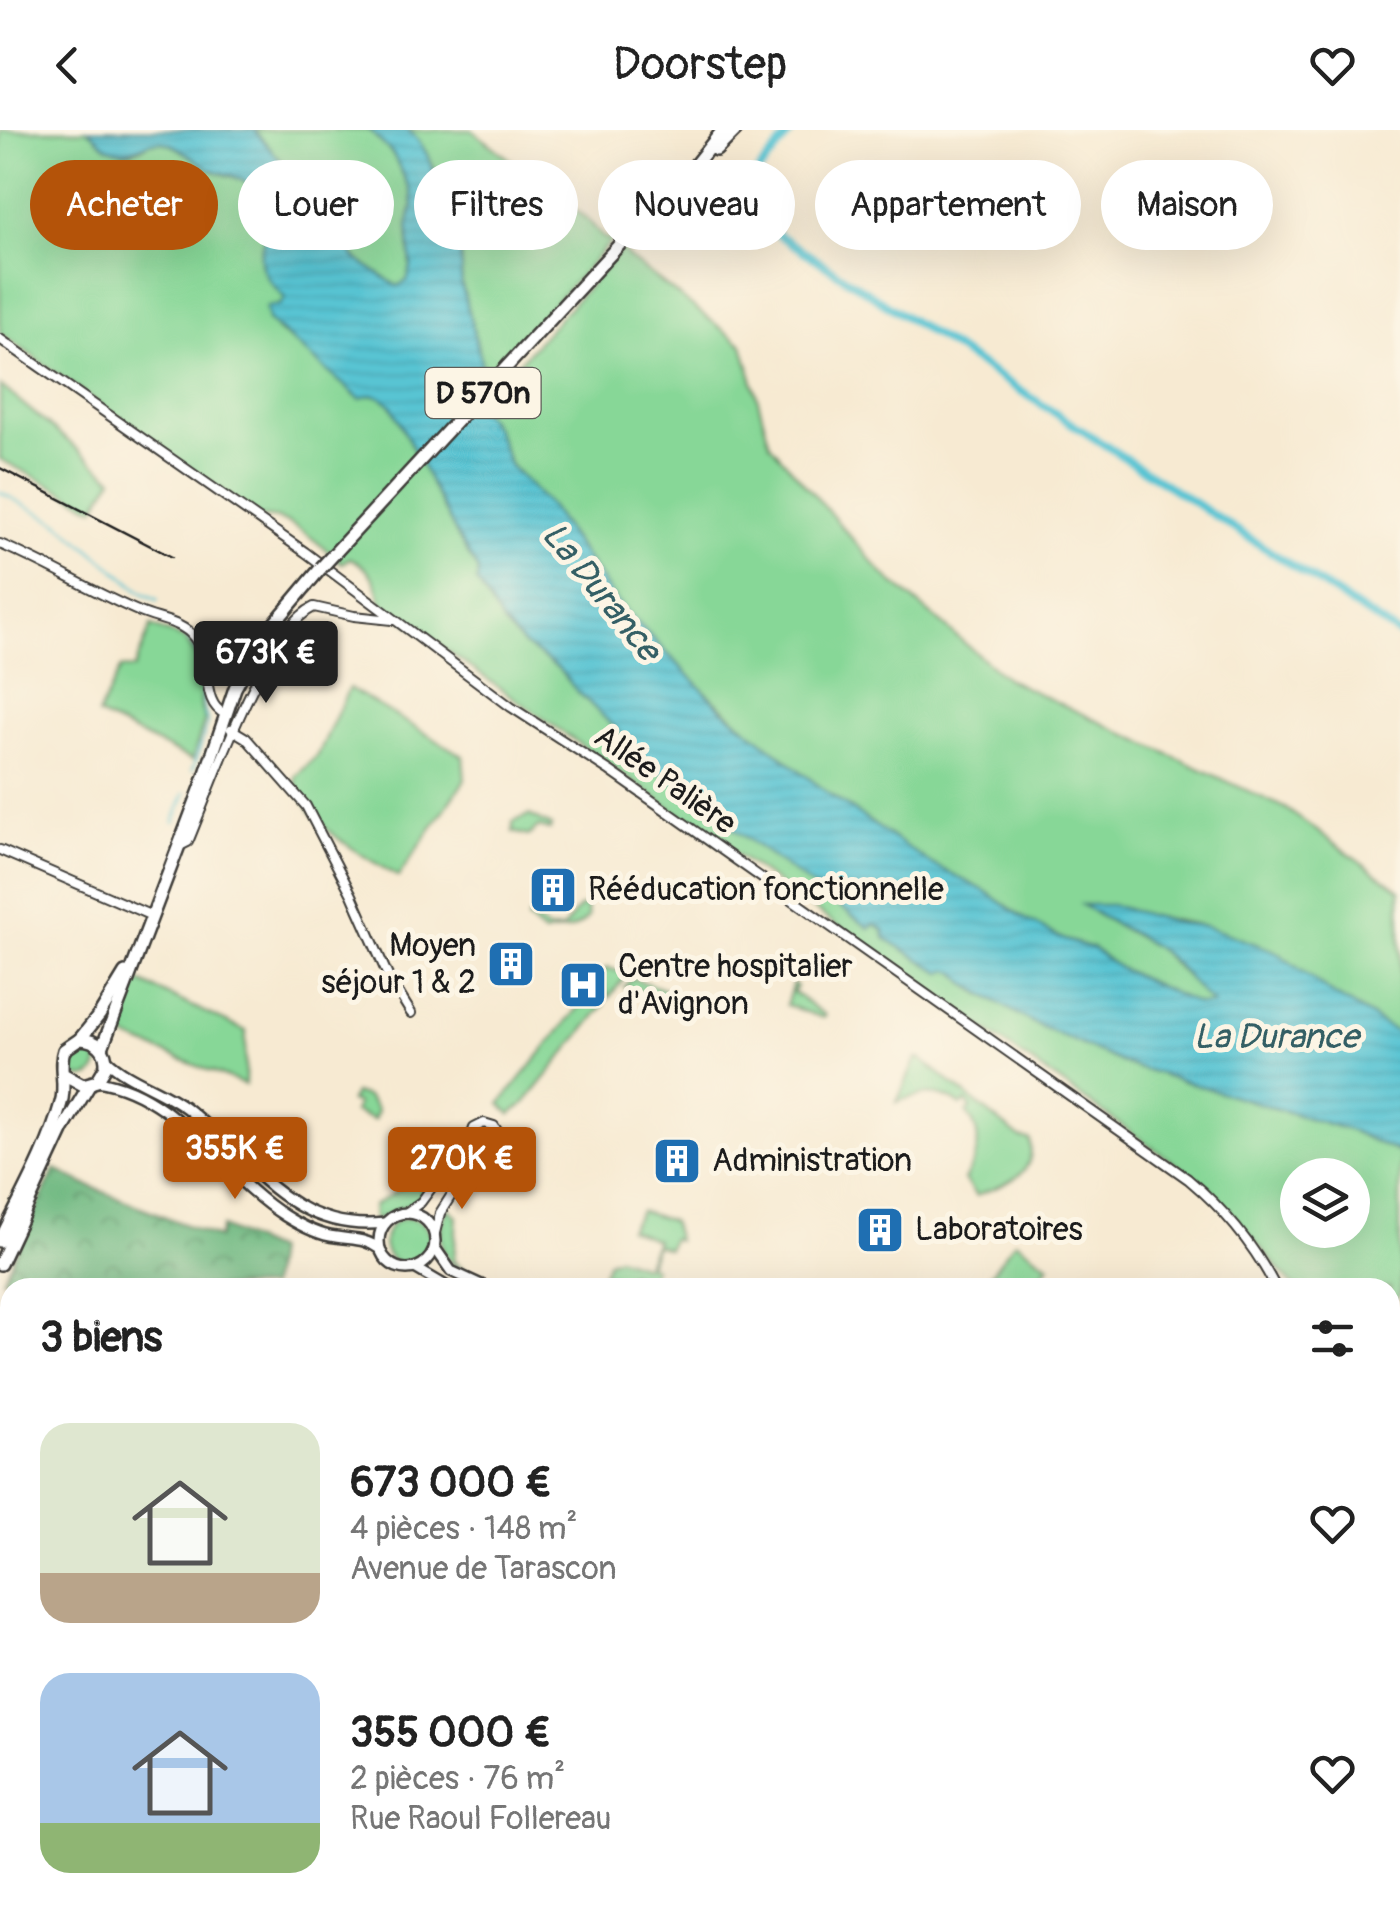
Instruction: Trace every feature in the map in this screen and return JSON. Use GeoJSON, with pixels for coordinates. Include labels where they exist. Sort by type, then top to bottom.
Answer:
{"type":"FeatureCollection","features":[{"type":"Feature","properties":{"kind":"main road","name":"D 570n"},"geometry":{"type":"LineString","coordinates":[[699,160],[724,130]]}},
{"type":"Feature","properties":{"kind":"main road","name":"D 570n"},"geometry":{"type":"LineString","coordinates":[[703,160],[736,130]]}},
{"type":"Feature","properties":{"kind":"main road","name":"D 570n"},"geometry":{"type":"LineString","coordinates":[[223,719],[246,664],[283,611],[614,250]]}},
{"type":"Feature","properties":{"kind":"main road"},"geometry":{"type":"LineString","coordinates":[[0,1264],[63,1129],[104,1072],[104,1054],[137,952],[180,846],[223,719]]}},
{"type":"Feature","properties":{"kind":"main road"},"geometry":{"type":"LineString","coordinates":[[2,1233],[59,1112],[65,1075],[62,1056],[100,1014],[137,952]]}},
{"type":"Feature","properties":{"kind":"main road"},"geometry":{"type":"LineString","coordinates":[[80,1039],[96,1042],[104,1054]]}},
{"type":"Feature","properties":{"kind":"main road"},"geometry":{"type":"LineString","coordinates":[[65,1075],[76,1084],[94,1082]]}},
{"type":"Feature","properties":{"kind":"street","name":"Allée Palière"},"geometry":{"type":"LineString","coordinates":[[0,340],[305,552],[511,707],[610,771],[1188,1179],[1238,1228],[1273,1278]]}},
{"type":"Feature","properties":{"kind":"street"},"geometry":{"type":"LineString","coordinates":[[0,544],[138,612],[186,630],[197,642],[208,670],[213,708],[246,738],[306,806],[388,976],[412,1013]]}},
{"type":"Feature","properties":{"kind":"street"},"geometry":{"type":"LineString","coordinates":[[180,846],[188,842],[265,666],[308,610],[314,607],[392,620]]}},
{"type":"Feature","properties":{"kind":"street"},"geometry":{"type":"LineString","coordinates":[[0,850],[152,916]]}},
{"type":"Feature","properties":{"kind":"street"},"geometry":{"type":"LineString","coordinates":[[104,1054],[186,1108],[255,1174],[301,1208],[346,1224],[384,1224]]}},
{"type":"Feature","properties":{"kind":"street"},"geometry":{"type":"LineString","coordinates":[[94,1082],[129,1091],[174,1118],[252,1192],[285,1216],[314,1231],[336,1238],[367,1240],[380,1249]]}},
{"type":"Feature","properties":{"kind":"street"},"geometry":{"type":"LineString","coordinates":[[455,1156],[479,1125],[494,1126],[500,1141],[470,1168]]}},
{"type":"Feature","properties":{"kind":"street"},"geometry":{"type":"LineString","coordinates":[[470,1140],[475,1150],[484,1154]]}},
{"type":"Feature","properties":{"kind":"street"},"geometry":{"type":"LineString","coordinates":[[432,1278],[415,1268],[396,1267],[385,1259],[380,1235],[384,1224],[428,1194],[446,1168]]}},
{"type":"Feature","properties":{"kind":"street"},"geometry":{"type":"LineString","coordinates":[[415,1268],[428,1261],[435,1248],[440,1213],[461,1180]]}},
{"type":"Feature","properties":{"kind":"street"},"geometry":{"type":"LineString","coordinates":[[406,1212],[421,1216],[435,1233]]}},
{"type":"Feature","properties":{"kind":"street"},"geometry":{"type":"LineString","coordinates":[[435,1248],[450,1271],[466,1278]]}},
{"type":"Feature","properties":{"kind":"green space"},"geometry":{"type":"Polygon","coordinates":[[[0,130],[88,130],[123,152],[152,142],[166,143],[197,160],[30,160],[30,250],[218,250],[218,173],[238,179],[238,250],[262,250],[264,268],[285,298],[276,329],[329,369],[354,395],[381,396],[391,405],[478,570],[478,582],[504,625],[523,644],[558,668],[667,778],[869,928],[875,924],[957,973],[983,995],[1123,1063],[1352,1131],[1400,1153],[1400,1278],[1286,1278],[1210,1188],[382,605],[372,577],[357,561],[350,558],[342,563],[292,525],[258,518],[0,333],[0,130]]]}},
{"type":"Feature","properties":{"kind":"green space"},"geometry":{"type":"Polygon","coordinates":[[[254,130],[369,130],[393,154],[411,191],[411,266],[407,281],[397,286],[355,258],[350,250],[394,250],[394,160],[280,160],[254,130]]]}},
{"type":"Feature","properties":{"kind":"green space"},"geometry":{"type":"Polygon","coordinates":[[[407,130],[472,130],[511,160],[430,160],[407,130]]]}},
{"type":"Feature","properties":{"kind":"green space"},"geometry":{"type":"Polygon","coordinates":[[[578,212],[598,231],[598,250],[604,250],[481,383],[477,346],[462,286],[460,250],[578,250],[578,212]]]}},
{"type":"Feature","properties":{"kind":"green space"},"geometry":{"type":"Polygon","coordinates":[[[623,250],[743,345],[770,444],[883,574],[1007,679],[1285,808],[1400,890],[1400,1034],[1331,993],[1275,951],[1205,926],[1150,916],[1094,913],[1159,949],[1214,1004],[1199,1006],[1119,968],[1092,948],[1065,940],[1027,920],[985,891],[930,863],[829,794],[759,740],[684,673],[617,602],[549,506],[510,464],[481,404],[623,250]]]}},
{"type":"Feature","properties":{"kind":"green space"},"geometry":{"type":"Polygon","coordinates":[[[0,385],[113,478],[95,508],[0,459],[0,385]]]}},
{"type":"Feature","properties":{"kind":"green space"},"geometry":{"type":"Polygon","coordinates":[[[151,626],[184,639],[199,659],[205,720],[192,760],[98,715],[121,668],[134,669],[151,626]]]}},
{"type":"Feature","properties":{"kind":"green space"},"geometry":{"type":"Polygon","coordinates":[[[349,688],[463,756],[465,780],[398,877],[351,848],[322,824],[301,795],[295,777],[318,755],[349,688]]]}},
{"type":"Feature","properties":{"kind":"green space"},"geometry":{"type":"Polygon","coordinates":[[[529,815],[552,826],[550,830],[539,827],[528,836],[513,832],[513,822],[529,815]]]}},
{"type":"Feature","properties":{"kind":"green space"},"geometry":{"type":"Polygon","coordinates":[[[586,906],[588,917],[568,930],[544,934],[527,920],[530,916],[548,930],[562,929],[580,907],[586,906]]]}},
{"type":"Feature","properties":{"kind":"green space"},"geometry":{"type":"Polygon","coordinates":[[[607,968],[622,972],[624,978],[609,998],[596,978],[607,968]]]}},
{"type":"Feature","properties":{"kind":"green space"},"geometry":{"type":"Polygon","coordinates":[[[632,978],[688,998],[691,1005],[684,1008],[624,987],[632,978]]]}},
{"type":"Feature","properties":{"kind":"green space"},"geometry":{"type":"Polygon","coordinates":[[[138,981],[246,1031],[245,1085],[117,1034],[138,981]]]}},
{"type":"Feature","properties":{"kind":"green space"},"geometry":{"type":"Polygon","coordinates":[[[793,983],[797,987],[793,992],[825,1015],[823,1018],[786,1005],[793,983]]]}},
{"type":"Feature","properties":{"kind":"green space"},"geometry":{"type":"Polygon","coordinates":[[[596,986],[604,993],[605,1004],[525,1103],[511,1114],[500,1104],[596,986]]]}},
{"type":"Feature","properties":{"kind":"green space"},"geometry":{"type":"Polygon","coordinates":[[[83,1048],[94,1052],[98,1063],[94,1074],[83,1078],[72,1074],[68,1063],[72,1052],[83,1048]]]}},
{"type":"Feature","properties":{"kind":"green space"},"geometry":{"type":"Polygon","coordinates":[[[916,1059],[921,1059],[1020,1138],[1030,1140],[1031,1153],[1023,1171],[1007,1183],[976,1196],[964,1180],[978,1147],[976,1130],[967,1113],[971,1108],[966,1102],[961,1106],[930,1094],[897,1102],[916,1059]]]}},
{"type":"Feature","properties":{"kind":"green space"},"geometry":{"type":"Polygon","coordinates":[[[354,1093],[367,1097],[377,1110],[374,1120],[354,1112],[357,1104],[350,1101],[354,1093]]]}},
{"type":"Feature","properties":{"kind":"green space"},"geometry":{"type":"Polygon","coordinates":[[[55,1169],[218,1238],[222,1227],[275,1251],[271,1278],[3,1278],[55,1169]]]}},
{"type":"Feature","properties":{"kind":"green space"},"geometry":{"type":"Polygon","coordinates":[[[413,1181],[425,1190],[418,1200],[374,1221],[373,1206],[413,1181]]]}},
{"type":"Feature","properties":{"kind":"green space"},"geometry":{"type":"Polygon","coordinates":[[[448,1208],[457,1216],[454,1261],[472,1276],[453,1265],[443,1249],[441,1230],[448,1208]]]}},
{"type":"Feature","properties":{"kind":"green space"},"geometry":{"type":"Polygon","coordinates":[[[640,1211],[671,1221],[677,1240],[672,1238],[668,1249],[656,1245],[648,1265],[654,1268],[650,1278],[630,1273],[626,1278],[601,1278],[608,1261],[618,1257],[645,1266],[656,1240],[629,1229],[640,1211]]]}},
{"type":"Feature","properties":{"kind":"green space"},"geometry":{"type":"Polygon","coordinates":[[[408,1218],[425,1225],[432,1242],[425,1259],[408,1266],[391,1259],[384,1242],[391,1225],[408,1218]]]}},
{"type":"Feature","properties":{"kind":"green space"},"geometry":{"type":"Polygon","coordinates":[[[1015,1241],[1049,1265],[1040,1278],[990,1275],[1015,1241]]]}},
{"type":"Feature","properties":{"kind":"water","name":"La Durance"},"geometry":{"type":"Polygon","coordinates":[[[88,130],[254,130],[280,160],[238,160],[238,178],[218,172],[218,160],[196,160],[167,143],[151,142],[124,152],[106,146],[88,130]]]}},
{"type":"Feature","properties":{"kind":"water","name":"La Durance"},"geometry":{"type":"Polygon","coordinates":[[[369,130],[407,130],[416,137],[429,160],[414,160],[414,250],[460,250],[462,286],[481,360],[482,411],[496,430],[509,464],[549,506],[617,602],[721,708],[829,794],[930,863],[985,891],[1027,920],[1065,940],[1092,948],[1119,968],[1199,1005],[1213,1004],[1166,955],[1082,905],[1111,905],[1205,926],[1275,951],[1331,993],[1400,1034],[1400,1153],[1352,1131],[1123,1063],[1033,1023],[966,984],[957,973],[942,973],[885,938],[884,930],[875,924],[869,928],[667,778],[558,668],[523,644],[502,622],[477,582],[478,570],[391,405],[376,396],[360,399],[268,320],[266,307],[280,305],[285,298],[263,269],[262,250],[350,250],[355,258],[397,286],[407,281],[411,266],[411,191],[393,154],[369,130]]]}},
{"type":"Feature","properties":{"kind":"waterway"},"geometry":{"type":"LineString","coordinates":[[793,130],[739,195],[736,203],[741,211],[1400,635]]}},
{"type":"Feature","properties":{"kind":"waterway"},"geometry":{"type":"LineString","coordinates":[[0,492],[57,522],[143,593],[158,600]]}},
{"type":"Feature","properties":{"kind":"waterway"},"geometry":{"type":"LineString","coordinates":[[187,635],[198,653]]}},
{"type":"Feature","properties":{"kind":"waterway"},"geometry":{"type":"LineString","coordinates":[[192,770],[208,723],[204,685]]}},
{"type":"Feature","properties":{"kind":"waterway"},"geometry":{"type":"LineString","coordinates":[[174,822],[185,793]]}},
{"type":"Feature","properties":{"kind":"railway"},"geometry":{"type":"LineString","coordinates":[[0,468],[172,557]]}},
{"type":"Feature","properties":{"kind":"place","name":"Rééducation fonctionnelle"},"geometry":{"type":"Point","coordinates":[553,890]}},
{"type":"Feature","properties":{"kind":"place","name":"Moyen séjour 1 & 2"},"geometry":{"type":"Point","coordinates":[511,964]}},
{"type":"Feature","properties":{"kind":"place","name":"Centre hospitalier d'Avignon"},"geometry":{"type":"Point","coordinates":[583,985]}},
{"type":"Feature","properties":{"kind":"place","name":"Administration"},"geometry":{"type":"Point","coordinates":[677,1161]}},
{"type":"Feature","properties":{"kind":"place","name":"Laboratoires"},"geometry":{"type":"Point","coordinates":[880,1230]}}]}
